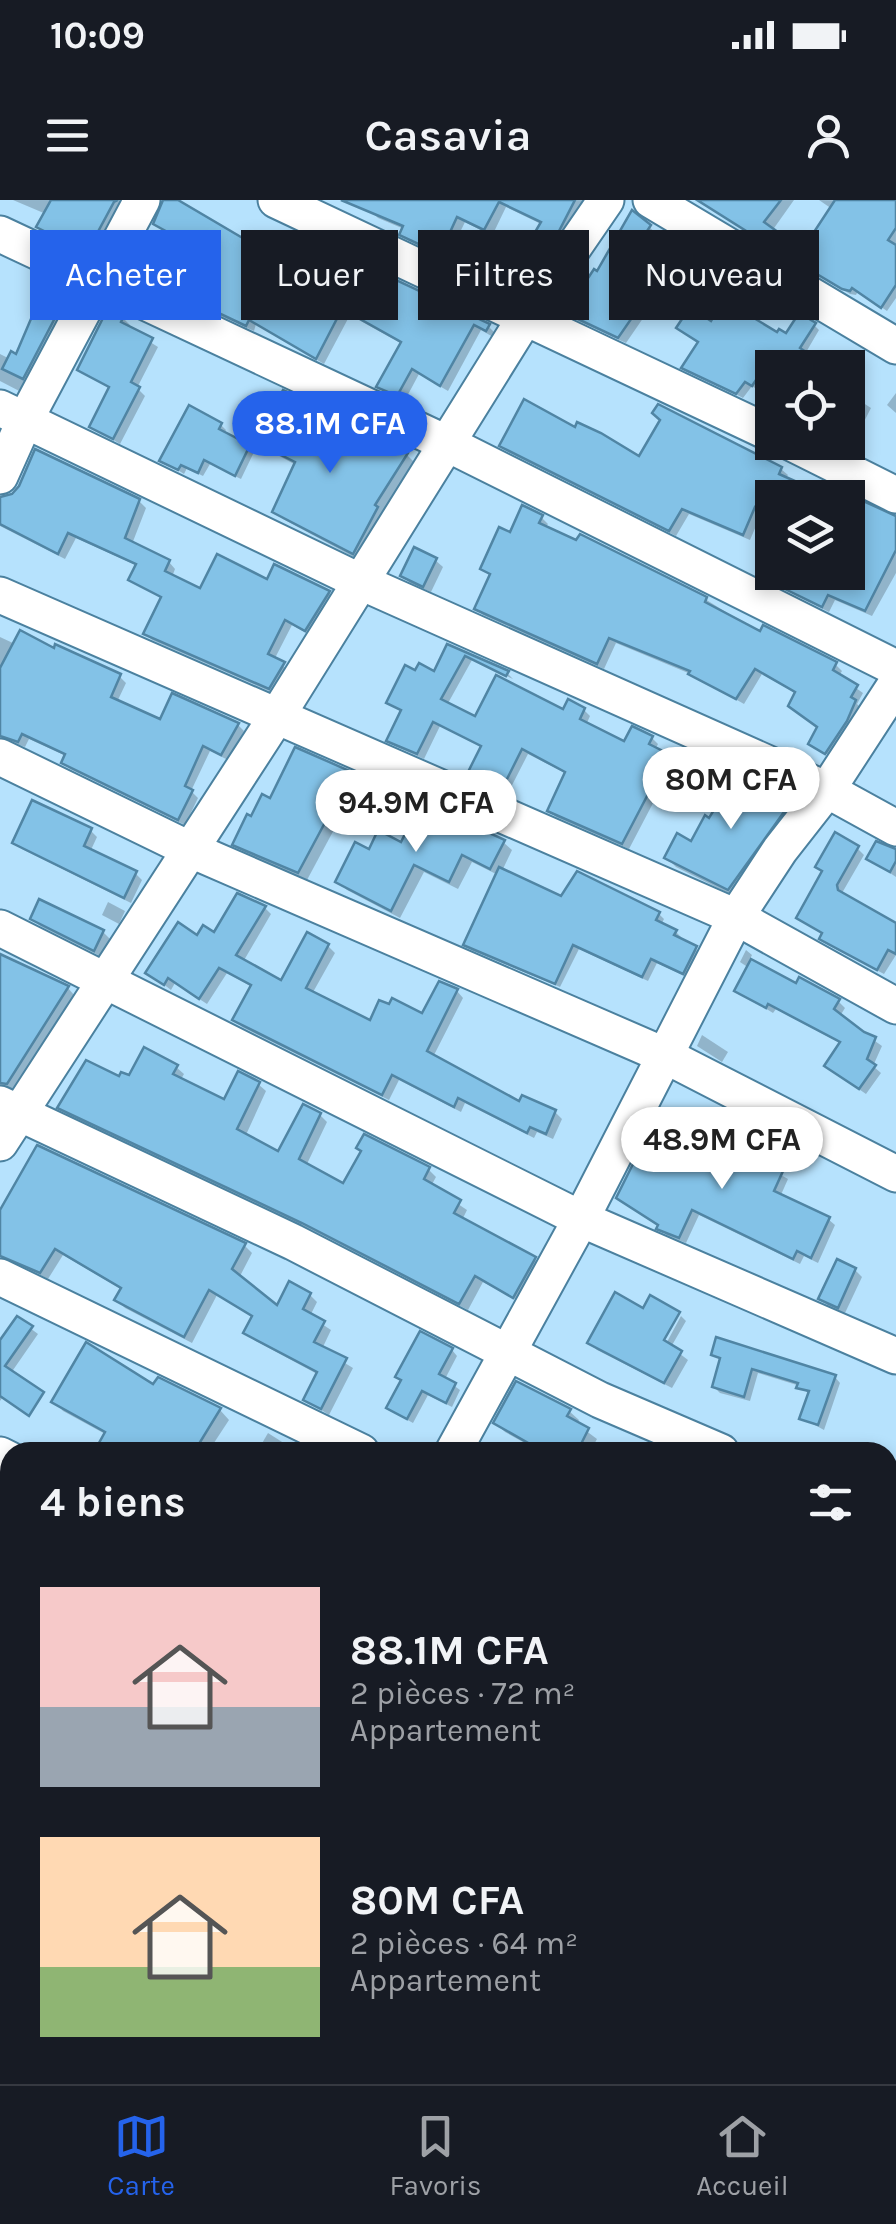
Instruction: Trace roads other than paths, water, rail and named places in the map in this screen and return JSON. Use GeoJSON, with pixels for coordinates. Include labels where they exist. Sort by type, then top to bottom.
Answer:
{"type":"FeatureCollection","features":[{"type":"Feature","properties":{"kind":"street"},"geometry":{"type":"LineString","coordinates":[[127,230],[142,200]]}},
{"type":"Feature","properties":{"kind":"street"},"geometry":{"type":"LineString","coordinates":[[276,200],[418,267]]}},
{"type":"Feature","properties":{"kind":"street"},"geometry":{"type":"LineString","coordinates":[[585,230],[606,200]]}},
{"type":"Feature","properties":{"kind":"street"},"geometry":{"type":"LineString","coordinates":[[651,200],[896,346]]}},
{"type":"Feature","properties":{"kind":"street"},"geometry":{"type":"LineString","coordinates":[[0,234],[30,248]]}},
{"type":"Feature","properties":{"kind":"street"},"geometry":{"type":"LineString","coordinates":[[0,476],[13,414],[76,320]]}},
{"type":"Feature","properties":{"kind":"street"},"geometry":{"type":"LineString","coordinates":[[185,320],[448,444],[896,668]]}},
{"type":"Feature","properties":{"kind":"street"},"geometry":{"type":"LineString","coordinates":[[0,1144],[9,1108],[105,978],[276,716],[524,320]]}},
{"type":"Feature","properties":{"kind":"street"},"geometry":{"type":"LineString","coordinates":[[529,320],[755,426]]}},
{"type":"Feature","properties":{"kind":"street"},"geometry":{"type":"LineString","coordinates":[[13,414],[361,582],[827,790],[896,828]]}},
{"type":"Feature","properties":{"kind":"street"},"geometry":{"type":"LineString","coordinates":[[826,460],[896,495]]}},
{"type":"Feature","properties":{"kind":"street"},"geometry":{"type":"LineString","coordinates":[[0,595],[736,918],[896,1006]]}},
{"type":"Feature","properties":{"kind":"street"},"geometry":{"type":"LineString","coordinates":[[459,1442],[736,918],[896,684]]}},
{"type":"Feature","properties":{"kind":"street"},"geometry":{"type":"LineString","coordinates":[[0,757],[189,849],[666,1056],[896,1174]]}},
{"type":"Feature","properties":{"kind":"street"},"geometry":{"type":"LineString","coordinates":[[0,928],[580,1219],[896,1356]]}},
{"type":"Feature","properties":{"kind":"street"},"geometry":{"type":"LineString","coordinates":[[9,1108],[292,1242],[600,1400],[698,1442]]}},
{"type":"Feature","properties":{"kind":"street"},"geometry":{"type":"LineString","coordinates":[[0,1277],[340,1442]]}}]}
